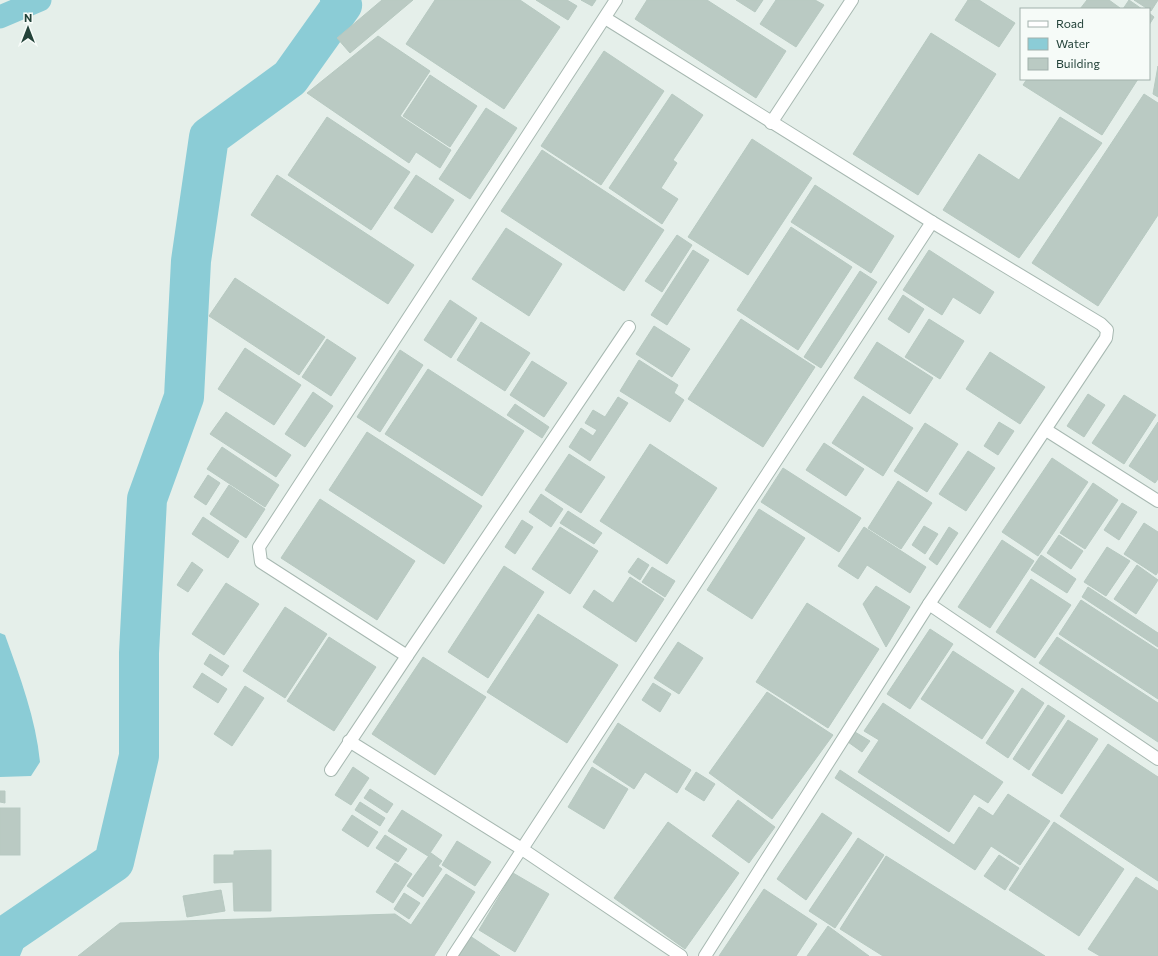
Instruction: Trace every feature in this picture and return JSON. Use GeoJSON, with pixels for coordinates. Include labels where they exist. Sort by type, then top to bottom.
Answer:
{"type":"FeatureCollection","features":[{"type":"Feature","properties":{"kind":"street"},"geometry":{"type":"LineString","coordinates":[[407,656],[261,562],[259,547],[616,0]]}},
{"type":"Feature","properties":{"kind":"street"},"geometry":{"type":"LineString","coordinates":[[771,123],[852,0]]}},
{"type":"Feature","properties":{"kind":"street"},"geometry":{"type":"LineString","coordinates":[[605,18],[771,123],[1101,324],[1107,330],[1106,338],[929,604],[705,956]]}},
{"type":"Feature","properties":{"kind":"street"},"geometry":{"type":"LineString","coordinates":[[522,849],[932,222]]}},
{"type":"Feature","properties":{"kind":"street"},"geometry":{"type":"LineString","coordinates":[[331,770],[349,741],[629,327]]}},
{"type":"Feature","properties":{"kind":"street"},"geometry":{"type":"LineString","coordinates":[[1046,430],[1158,501]]}},
{"type":"Feature","properties":{"kind":"street"},"geometry":{"type":"LineString","coordinates":[[929,604],[1158,759]]}},
{"type":"Feature","properties":{"kind":"street"},"geometry":{"type":"LineString","coordinates":[[349,741],[522,849],[681,956]]}},
{"type":"Feature","properties":{"kind":"lane"},"geometry":{"type":"LineString","coordinates":[[452,956],[522,849]]}},
{"type":"Feature","properties":{"kind":"water"},"geometry":{"type":"Polygon","coordinates":[[[0,633],[5,635],[27,698],[35,730],[40,762],[31,776],[0,777],[0,633]]]}},
{"type":"Feature","properties":{"kind":"building"},"geometry":{"type":"Polygon","coordinates":[[[382,0],[413,0],[350,53],[337,38],[382,0]]]}},
{"type":"Feature","properties":{"kind":"building"},"geometry":{"type":"Polygon","coordinates":[[[435,0],[520,0],[560,27],[504,109],[406,44],[435,0]]]}},
{"type":"Feature","properties":{"kind":"building"},"geometry":{"type":"Polygon","coordinates":[[[536,0],[567,0],[577,6],[568,20],[536,0]]]}},
{"type":"Feature","properties":{"kind":"building"},"geometry":{"type":"Polygon","coordinates":[[[581,0],[596,0],[592,6],[581,0]]]}},
{"type":"Feature","properties":{"kind":"building"},"geometry":{"type":"Polygon","coordinates":[[[647,0],[707,0],[786,51],[756,98],[635,19],[647,0]]]}},
{"type":"Feature","properties":{"kind":"building"},"geometry":{"type":"Polygon","coordinates":[[[736,0],[763,0],[755,12],[736,0]]]}},
{"type":"Feature","properties":{"kind":"building"},"geometry":{"type":"Polygon","coordinates":[[[776,0],[815,0],[824,5],[796,47],[760,24],[776,0]]]}},
{"type":"Feature","properties":{"kind":"building"},"geometry":{"type":"Polygon","coordinates":[[[968,0],[979,0],[1015,23],[999,47],[955,20],[968,0]]]}},
{"type":"Feature","properties":{"kind":"building"},"geometry":{"type":"Polygon","coordinates":[[[1087,0],[1109,0],[1120,8],[1081,8],[1087,0]]]}},
{"type":"Feature","properties":{"kind":"building"},"geometry":{"type":"Polygon","coordinates":[[[1129,0],[1141,8],[1124,8],[1129,0]]]}},
{"type":"Feature","properties":{"kind":"building"},"geometry":{"type":"Polygon","coordinates":[[[1134,0],[1158,0],[1151,11],[1150,8],[1146,8],[1134,0]]]}},
{"type":"Feature","properties":{"kind":"building"},"geometry":{"type":"Polygon","coordinates":[[[1150,14],[1154,17],[1150,23],[1150,14]]]}},
{"type":"Feature","properties":{"kind":"building"},"geometry":{"type":"Polygon","coordinates":[[[931,33],[996,74],[918,195],[853,154],[931,33]]]}},
{"type":"Feature","properties":{"kind":"building"},"geometry":{"type":"Polygon","coordinates":[[[378,36],[430,71],[400,116],[451,150],[440,168],[416,152],[409,163],[307,93],[378,36]]]}},
{"type":"Feature","properties":{"kind":"building"},"geometry":{"type":"Polygon","coordinates":[[[604,51],[664,91],[601,185],[541,146],[604,51]]]}},
{"type":"Feature","properties":{"kind":"building"},"geometry":{"type":"Polygon","coordinates":[[[1158,66],[1158,97],[1153,94],[1158,66]]]}},
{"type":"Feature","properties":{"kind":"building"},"geometry":{"type":"Polygon","coordinates":[[[430,75],[477,106],[450,147],[403,116],[430,75]]]}},
{"type":"Feature","properties":{"kind":"building"},"geometry":{"type":"Polygon","coordinates":[[[1026,80],[1137,80],[1102,135],[1023,85],[1026,80]]]}},
{"type":"Feature","properties":{"kind":"building"},"geometry":{"type":"Polygon","coordinates":[[[672,94],[703,115],[673,160],[677,163],[661,188],[678,199],[662,224],[609,188],[672,94]]]}},
{"type":"Feature","properties":{"kind":"building"},"geometry":{"type":"Polygon","coordinates":[[[1144,94],[1158,103],[1158,215],[1098,306],[1032,263],[1144,94]]]}},
{"type":"Feature","properties":{"kind":"building"},"geometry":{"type":"Polygon","coordinates":[[[486,108],[517,128],[470,199],[439,179],[486,108]]]}},
{"type":"Feature","properties":{"kind":"building"},"geometry":{"type":"Polygon","coordinates":[[[327,117],[410,172],[371,230],[288,175],[327,117]]]}},
{"type":"Feature","properties":{"kind":"building"},"geometry":{"type":"Polygon","coordinates":[[[1060,117],[1102,143],[1019,258],[943,210],[979,154],[1019,180],[1060,117]]]}},
{"type":"Feature","properties":{"kind":"building"},"geometry":{"type":"Polygon","coordinates":[[[752,139],[812,178],[748,275],[688,237],[752,139]]]}},
{"type":"Feature","properties":{"kind":"building"},"geometry":{"type":"Polygon","coordinates":[[[542,150],[664,230],[624,291],[501,211],[542,150]]]}},
{"type":"Feature","properties":{"kind":"building"},"geometry":{"type":"Polygon","coordinates":[[[277,175],[414,265],[388,304],[251,215],[277,175]]]}},
{"type":"Feature","properties":{"kind":"building"},"geometry":{"type":"Polygon","coordinates":[[[416,175],[454,200],[432,233],[394,208],[416,175]]]}},
{"type":"Feature","properties":{"kind":"building"},"geometry":{"type":"Polygon","coordinates":[[[815,185],[894,236],[871,273],[791,222],[815,185]]]}},
{"type":"Feature","properties":{"kind":"building"},"geometry":{"type":"Polygon","coordinates":[[[791,227],[852,267],[798,350],[737,310],[791,227]]]}},
{"type":"Feature","properties":{"kind":"building"},"geometry":{"type":"Polygon","coordinates":[[[506,228],[562,264],[529,316],[472,279],[506,228]]]}},
{"type":"Feature","properties":{"kind":"building"},"geometry":{"type":"Polygon","coordinates":[[[677,235],[692,245],[662,292],[645,281],[677,235]]]}},
{"type":"Feature","properties":{"kind":"building"},"geometry":{"type":"Polygon","coordinates":[[[693,250],[709,260],[667,325],[651,315],[693,250]]]}},
{"type":"Feature","properties":{"kind":"building"},"geometry":{"type":"Polygon","coordinates":[[[929,250],[994,292],[980,314],[953,297],[942,315],[903,290],[929,250]]]}},
{"type":"Feature","properties":{"kind":"building"},"geometry":{"type":"Polygon","coordinates":[[[860,271],[877,282],[821,368],[804,357],[860,271]]]}},
{"type":"Feature","properties":{"kind":"building"},"geometry":{"type":"Polygon","coordinates":[[[235,278],[325,337],[299,375],[209,316],[235,278]]]}},
{"type":"Feature","properties":{"kind":"building"},"geometry":{"type":"Polygon","coordinates":[[[903,295],[924,309],[909,333],[888,319],[903,295]]]}},
{"type":"Feature","properties":{"kind":"building"},"geometry":{"type":"Polygon","coordinates":[[[450,300],[477,318],[451,358],[424,340],[450,300]]]}},
{"type":"Feature","properties":{"kind":"building"},"geometry":{"type":"Polygon","coordinates":[[[741,319],[815,367],[763,447],[688,399],[741,319]]]}},
{"type":"Feature","properties":{"kind":"building"},"geometry":{"type":"Polygon","coordinates":[[[929,319],[964,341],[940,379],[905,357],[929,319]]]}},
{"type":"Feature","properties":{"kind":"building"},"geometry":{"type":"Polygon","coordinates":[[[481,322],[530,353],[505,391],[457,360],[481,322]]]}},
{"type":"Feature","properties":{"kind":"building"},"geometry":{"type":"Polygon","coordinates":[[[654,326],[690,349],[672,377],[636,354],[654,326]]]}},
{"type":"Feature","properties":{"kind":"building"},"geometry":{"type":"Polygon","coordinates":[[[327,339],[356,358],[331,396],[302,377],[327,339]]]}},
{"type":"Feature","properties":{"kind":"building"},"geometry":{"type":"Polygon","coordinates":[[[877,342],[933,378],[910,414],[854,378],[877,342]]]}},
{"type":"Feature","properties":{"kind":"building"},"geometry":{"type":"Polygon","coordinates":[[[245,348],[301,385],[274,425],[218,389],[245,348]]]}},
{"type":"Feature","properties":{"kind":"building"},"geometry":{"type":"Polygon","coordinates":[[[400,350],[423,365],[380,432],[357,417],[400,350]]]}},
{"type":"Feature","properties":{"kind":"building"},"geometry":{"type":"Polygon","coordinates":[[[990,352],[1045,387],[1020,424],[966,389],[990,352]]]}},
{"type":"Feature","properties":{"kind":"building"},"geometry":{"type":"Polygon","coordinates":[[[639,360],[678,385],[674,393],[684,400],[670,422],[620,391],[639,360]]]}},
{"type":"Feature","properties":{"kind":"building"},"geometry":{"type":"Polygon","coordinates":[[[532,361],[567,383],[544,417],[510,395],[532,361]]]}},
{"type":"Feature","properties":{"kind":"building"},"geometry":{"type":"Polygon","coordinates":[[[428,369],[524,431],[482,496],[385,434],[428,369]]]}},
{"type":"Feature","properties":{"kind":"building"},"geometry":{"type":"Polygon","coordinates":[[[313,392],[333,406],[305,447],[285,434],[313,392]]]}},
{"type":"Feature","properties":{"kind":"building"},"geometry":{"type":"Polygon","coordinates":[[[1088,394],[1105,405],[1084,437],[1067,426],[1088,394]]]}},
{"type":"Feature","properties":{"kind":"building"},"geometry":{"type":"Polygon","coordinates":[[[1124,395],[1156,415],[1124,464],[1092,443],[1124,395]]]}},
{"type":"Feature","properties":{"kind":"building"},"geometry":{"type":"Polygon","coordinates":[[[863,396],[913,428],[883,476],[832,443],[863,396]]]}},
{"type":"Feature","properties":{"kind":"building"},"geometry":{"type":"Polygon","coordinates":[[[618,397],[628,403],[590,461],[569,447],[581,428],[593,436],[597,430],[585,423],[593,410],[605,417],[618,397]]]}},
{"type":"Feature","properties":{"kind":"building"},"geometry":{"type":"Polygon","coordinates":[[[515,404],[549,427],[542,438],[507,415],[515,404]]]}},
{"type":"Feature","properties":{"kind":"building"},"geometry":{"type":"Polygon","coordinates":[[[226,412],[291,455],[276,477],[210,434],[226,412]]]}},
{"type":"Feature","properties":{"kind":"building"},"geometry":{"type":"Polygon","coordinates":[[[999,422],[1014,431],[998,455],[984,446],[999,422]]]}},
{"type":"Feature","properties":{"kind":"building"},"geometry":{"type":"Polygon","coordinates":[[[1158,422],[1158,479],[1155,483],[1129,466],[1158,422]]]}},
{"type":"Feature","properties":{"kind":"building"},"geometry":{"type":"Polygon","coordinates":[[[925,423],[958,444],[927,492],[894,471],[925,423]]]}},
{"type":"Feature","properties":{"kind":"building"},"geometry":{"type":"Polygon","coordinates":[[[367,432],[482,506],[444,564],[329,490],[367,432]]]}},
{"type":"Feature","properties":{"kind":"building"},"geometry":{"type":"Polygon","coordinates":[[[824,443],[864,469],[846,496],[806,470],[824,443]]]}},
{"type":"Feature","properties":{"kind":"building"},"geometry":{"type":"Polygon","coordinates":[[[650,444],[717,488],[667,564],[600,521],[650,444]]]}},
{"type":"Feature","properties":{"kind":"building"},"geometry":{"type":"Polygon","coordinates":[[[222,447],[279,485],[265,507],[207,469],[222,447]]]}},
{"type":"Feature","properties":{"kind":"building"},"geometry":{"type":"Polygon","coordinates":[[[968,451],[995,468],[966,511],[939,494],[968,451]]]}},
{"type":"Feature","properties":{"kind":"building"},"geometry":{"type":"Polygon","coordinates":[[[569,454],[605,477],[581,513],[545,490],[569,454]]]}},
{"type":"Feature","properties":{"kind":"building"},"geometry":{"type":"Polygon","coordinates":[[[1052,458],[1088,482],[1038,556],[1002,532],[1052,458]]]}},
{"type":"Feature","properties":{"kind":"building"},"geometry":{"type":"Polygon","coordinates":[[[783,468],[861,518],[839,552],[761,502],[783,468]]]}},
{"type":"Feature","properties":{"kind":"building"},"geometry":{"type":"Polygon","coordinates":[[[208,475],[220,483],[206,505],[194,497],[208,475]]]}},
{"type":"Feature","properties":{"kind":"building"},"geometry":{"type":"Polygon","coordinates":[[[898,481],[932,503],[901,549],[868,528],[898,481]]]}},
{"type":"Feature","properties":{"kind":"building"},"geometry":{"type":"Polygon","coordinates":[[[1093,483],[1118,500],[1085,549],[1060,533],[1093,483]]]}},
{"type":"Feature","properties":{"kind":"building"},"geometry":{"type":"Polygon","coordinates":[[[229,485],[265,509],[246,538],[210,514],[229,485]]]}},
{"type":"Feature","properties":{"kind":"building"},"geometry":{"type":"Polygon","coordinates":[[[541,494],[563,509],[551,527],[529,512],[541,494]]]}},
{"type":"Feature","properties":{"kind":"building"},"geometry":{"type":"Polygon","coordinates":[[[320,499],[415,561],[377,620],[281,558],[320,499]]]}},
{"type":"Feature","properties":{"kind":"building"},"geometry":{"type":"Polygon","coordinates":[[[1122,503],[1137,512],[1119,540],[1104,530],[1122,503]]]}},
{"type":"Feature","properties":{"kind":"building"},"geometry":{"type":"Polygon","coordinates":[[[759,509],[805,538],[752,619],[707,590],[759,509]]]}},
{"type":"Feature","properties":{"kind":"building"},"geometry":{"type":"Polygon","coordinates":[[[568,511],[602,533],[594,544],[560,523],[568,511]]]}},
{"type":"Feature","properties":{"kind":"building"},"geometry":{"type":"Polygon","coordinates":[[[203,517],[239,541],[228,558],[192,534],[203,517]]]}},
{"type":"Feature","properties":{"kind":"building"},"geometry":{"type":"Polygon","coordinates":[[[522,520],[533,527],[515,554],[505,547],[522,520]]]}},
{"type":"Feature","properties":{"kind":"building"},"geometry":{"type":"Polygon","coordinates":[[[1144,523],[1158,532],[1158,572],[1156,575],[1124,554],[1144,523]]]}},
{"type":"Feature","properties":{"kind":"building"},"geometry":{"type":"Polygon","coordinates":[[[924,526],[938,534],[925,554],[912,545],[924,526]]]}},
{"type":"Feature","properties":{"kind":"building"},"geometry":{"type":"Polygon","coordinates":[[[560,527],[598,551],[570,594],[532,569],[560,527]]]}},
{"type":"Feature","properties":{"kind":"building"},"geometry":{"type":"Polygon","coordinates":[[[864,527],[926,567],[910,593],[867,565],[858,579],[838,566],[864,527]]]}},
{"type":"Feature","properties":{"kind":"building"},"geometry":{"type":"Polygon","coordinates":[[[949,527],[958,533],[937,565],[929,559],[949,527]]]}},
{"type":"Feature","properties":{"kind":"building"},"geometry":{"type":"Polygon","coordinates":[[[1059,535],[1083,551],[1071,569],[1047,553],[1059,535]]]}},
{"type":"Feature","properties":{"kind":"building"},"geometry":{"type":"Polygon","coordinates":[[[1002,540],[1034,561],[990,628],[958,607],[1002,540]]]}},
{"type":"Feature","properties":{"kind":"building"},"geometry":{"type":"Polygon","coordinates":[[[1107,547],[1130,561],[1106,596],[1084,582],[1107,547]]]}},
{"type":"Feature","properties":{"kind":"building"},"geometry":{"type":"Polygon","coordinates":[[[1041,555],[1076,579],[1067,593],[1031,570],[1041,555]]]}},
{"type":"Feature","properties":{"kind":"building"},"geometry":{"type":"Polygon","coordinates":[[[638,558],[649,565],[640,580],[628,572],[638,558]]]}},
{"type":"Feature","properties":{"kind":"building"},"geometry":{"type":"Polygon","coordinates":[[[192,562],[203,570],[188,592],[177,585],[192,562]]]}},
{"type":"Feature","properties":{"kind":"building"},"geometry":{"type":"Polygon","coordinates":[[[1137,565],[1158,580],[1136,614],[1114,599],[1137,565]]]}},
{"type":"Feature","properties":{"kind":"building"},"geometry":{"type":"Polygon","coordinates":[[[504,566],[544,592],[488,678],[448,652],[504,566]]]}},
{"type":"Feature","properties":{"kind":"building"},"geometry":{"type":"Polygon","coordinates":[[[652,567],[675,581],[665,597],[642,582],[652,567]]]}},
{"type":"Feature","properties":{"kind":"building"},"geometry":{"type":"Polygon","coordinates":[[[630,577],[664,599],[636,642],[583,607],[594,590],[613,603],[630,577]]]}},
{"type":"Feature","properties":{"kind":"building"},"geometry":{"type":"Polygon","coordinates":[[[1031,579],[1071,605],[1035,658],[996,632],[1031,579]]]}},
{"type":"Feature","properties":{"kind":"building"},"geometry":{"type":"Polygon","coordinates":[[[226,583],[259,604],[224,655],[192,634],[226,583]]]}},
{"type":"Feature","properties":{"kind":"building"},"geometry":{"type":"Polygon","coordinates":[[[876,586],[910,607],[886,647],[863,604],[876,586]]]}},
{"type":"Feature","properties":{"kind":"building"},"geometry":{"type":"Polygon","coordinates":[[[1088,587],[1158,633],[1158,647],[1082,597],[1088,587]]]}},
{"type":"Feature","properties":{"kind":"building"},"geometry":{"type":"Polygon","coordinates":[[[1081,600],[1158,650],[1158,699],[1059,634],[1081,600]]]}},
{"type":"Feature","properties":{"kind":"building"},"geometry":{"type":"Polygon","coordinates":[[[807,603],[879,649],[828,728],[756,682],[807,603]]]}},
{"type":"Feature","properties":{"kind":"building"},"geometry":{"type":"Polygon","coordinates":[[[285,607],[327,634],[285,698],[243,671],[285,607]]]}},
{"type":"Feature","properties":{"kind":"building"},"geometry":{"type":"Polygon","coordinates":[[[538,614],[618,665],[567,743],[487,692],[538,614]]]}},
{"type":"Feature","properties":{"kind":"building"},"geometry":{"type":"Polygon","coordinates":[[[930,629],[953,644],[910,709],[887,694],[930,629]]]}},
{"type":"Feature","properties":{"kind":"building"},"geometry":{"type":"Polygon","coordinates":[[[329,637],[376,667],[334,731],[287,701],[329,637]]]}},
{"type":"Feature","properties":{"kind":"building"},"geometry":{"type":"Polygon","coordinates":[[[1057,637],[1158,703],[1158,742],[1039,663],[1057,637]]]}},
{"type":"Feature","properties":{"kind":"building"},"geometry":{"type":"Polygon","coordinates":[[[678,642],[703,658],[679,694],[654,678],[678,642]]]}},
{"type":"Feature","properties":{"kind":"building"},"geometry":{"type":"Polygon","coordinates":[[[953,651],[1014,691],[982,739],[921,699],[953,651]]]}},
{"type":"Feature","properties":{"kind":"building"},"geometry":{"type":"Polygon","coordinates":[[[210,654],[229,666],[222,676],[204,664],[210,654]]]}},
{"type":"Feature","properties":{"kind":"building"},"geometry":{"type":"Polygon","coordinates":[[[423,657],[486,697],[435,775],[372,734],[423,657]]]}},
{"type":"Feature","properties":{"kind":"building"},"geometry":{"type":"Polygon","coordinates":[[[202,673],[227,689],[218,703],[193,687],[202,673]]]}},
{"type":"Feature","properties":{"kind":"building"},"geometry":{"type":"Polygon","coordinates":[[[653,683],[671,694],[660,712],[642,700],[653,683]]]}},
{"type":"Feature","properties":{"kind":"building"},"geometry":{"type":"Polygon","coordinates":[[[245,686],[264,698],[232,746],[214,734],[245,686]]]}},
{"type":"Feature","properties":{"kind":"building"},"geometry":{"type":"Polygon","coordinates":[[[1022,688],[1044,703],[1008,758],[986,743],[1022,688]]]}},
{"type":"Feature","properties":{"kind":"building"},"geometry":{"type":"Polygon","coordinates":[[[767,692],[833,735],[772,819],[709,773],[767,692]]]}},
{"type":"Feature","properties":{"kind":"building"},"geometry":{"type":"Polygon","coordinates":[[[883,703],[1003,782],[988,803],[974,794],[949,832],[858,772],[879,740],[864,731],[883,703]]]}},
{"type":"Feature","properties":{"kind":"building"},"geometry":{"type":"Polygon","coordinates":[[[1048,705],[1065,716],[1029,770],[1013,759],[1048,705]]]}},
{"type":"Feature","properties":{"kind":"building"},"geometry":{"type":"Polygon","coordinates":[[[1068,720],[1098,739],[1062,794],[1032,775],[1068,720]]]}},
{"type":"Feature","properties":{"kind":"building"},"geometry":{"type":"Polygon","coordinates":[[[618,723],[691,770],[677,793],[645,772],[634,789],[593,762],[618,723]]]}},
{"type":"Feature","properties":{"kind":"building"},"geometry":{"type":"Polygon","coordinates":[[[855,732],[870,741],[862,752],[848,742],[855,732]]]}},
{"type":"Feature","properties":{"kind":"building"},"geometry":{"type":"Polygon","coordinates":[[[1108,744],[1158,777],[1158,881],[1060,816],[1108,744]]]}},
{"type":"Feature","properties":{"kind":"building"},"geometry":{"type":"Polygon","coordinates":[[[353,767],[369,778],[351,805],[335,795],[353,767]]]}},
{"type":"Feature","properties":{"kind":"building"},"geometry":{"type":"Polygon","coordinates":[[[592,767],[628,789],[604,829],[568,807],[592,767]]]}},
{"type":"Feature","properties":{"kind":"building"},"geometry":{"type":"Polygon","coordinates":[[[840,770],[954,845],[979,807],[993,816],[1008,794],[1050,821],[1020,865],[991,846],[975,870],[835,778],[840,770]]]}},
{"type":"Feature","properties":{"kind":"building"},"geometry":{"type":"Polygon","coordinates":[[[696,772],[715,784],[704,801],[685,789],[696,772]]]}},
{"type":"Feature","properties":{"kind":"building"},"geometry":{"type":"Polygon","coordinates":[[[370,789],[393,804],[387,813],[364,798],[370,789]]]}},
{"type":"Feature","properties":{"kind":"building"},"geometry":{"type":"Polygon","coordinates":[[[0,791],[5,791],[5,803],[0,802],[0,791]]]}},
{"type":"Feature","properties":{"kind":"building"},"geometry":{"type":"Polygon","coordinates":[[[738,800],[775,827],[749,863],[712,836],[738,800]]]}},
{"type":"Feature","properties":{"kind":"building"},"geometry":{"type":"Polygon","coordinates":[[[360,802],[385,818],[380,826],[355,810],[360,802]]]}},
{"type":"Feature","properties":{"kind":"building"},"geometry":{"type":"Polygon","coordinates":[[[0,808],[20,808],[20,855],[0,855],[0,808]]]}},
{"type":"Feature","properties":{"kind":"building"},"geometry":{"type":"Polygon","coordinates":[[[402,810],[442,835],[428,856],[388,831],[402,810]]]}},
{"type":"Feature","properties":{"kind":"building"},"geometry":{"type":"Polygon","coordinates":[[[822,813],[852,833],[806,900],[777,879],[822,813]]]}},
{"type":"Feature","properties":{"kind":"building"},"geometry":{"type":"Polygon","coordinates":[[[352,815],[378,832],[368,847],[342,830],[352,815]]]}},
{"type":"Feature","properties":{"kind":"building"},"geometry":{"type":"Polygon","coordinates":[[[668,822],[739,873],[685,949],[614,898],[668,822]]]}},
{"type":"Feature","properties":{"kind":"building"},"geometry":{"type":"Polygon","coordinates":[[[1054,822],[1124,869],[1079,936],[1009,890],[1054,822]]]}},
{"type":"Feature","properties":{"kind":"building"},"geometry":{"type":"Polygon","coordinates":[[[385,835],[407,849],[398,862],[376,848],[385,835]]]}},
{"type":"Feature","properties":{"kind":"building"},"geometry":{"type":"Polygon","coordinates":[[[858,838],[884,855],[835,928],[809,911],[858,838]]]}},
{"type":"Feature","properties":{"kind":"building"},"geometry":{"type":"Polygon","coordinates":[[[457,841],[491,862],[475,886],[442,865],[457,841]]]}},
{"type":"Feature","properties":{"kind":"building"},"geometry":{"type":"Polygon","coordinates":[[[271,850],[271,911],[234,911],[233,882],[214,883],[214,855],[234,855],[234,851],[271,850]]]}},
{"type":"Feature","properties":{"kind":"building"},"geometry":{"type":"Polygon","coordinates":[[[431,853],[442,861],[438,866],[442,869],[423,897],[407,886],[431,853]]]}},
{"type":"Feature","properties":{"kind":"building"},"geometry":{"type":"Polygon","coordinates":[[[999,855],[1019,868],[1005,890],[984,876],[999,855]]]}},
{"type":"Feature","properties":{"kind":"building"},"geometry":{"type":"Polygon","coordinates":[[[886,856],[1045,956],[883,956],[840,929],[886,856]]]}},
{"type":"Feature","properties":{"kind":"building"},"geometry":{"type":"Polygon","coordinates":[[[395,863],[412,874],[393,903],[376,892],[395,863]]]}},
{"type":"Feature","properties":{"kind":"building"},"geometry":{"type":"Polygon","coordinates":[[[513,873],[549,894],[515,952],[479,930],[513,873]]]}},
{"type":"Feature","properties":{"kind":"building"},"geometry":{"type":"Polygon","coordinates":[[[446,874],[475,892],[434,956],[78,956],[120,923],[395,914],[411,925],[446,874]]]}},
{"type":"Feature","properties":{"kind":"building"},"geometry":{"type":"Polygon","coordinates":[[[1136,877],[1158,891],[1158,956],[1100,956],[1088,949],[1136,877]]]}},
{"type":"Feature","properties":{"kind":"building"},"geometry":{"type":"Polygon","coordinates":[[[764,889],[817,924],[796,956],[719,956],[764,889]]]}},
{"type":"Feature","properties":{"kind":"building"},"geometry":{"type":"Polygon","coordinates":[[[221,890],[225,911],[187,917],[183,896],[221,890]]]}},
{"type":"Feature","properties":{"kind":"building"},"geometry":{"type":"Polygon","coordinates":[[[404,893],[420,903],[409,919],[394,909],[404,893]]]}},
{"type":"Feature","properties":{"kind":"building"},"geometry":{"type":"Polygon","coordinates":[[[828,926],[869,956],[807,956],[828,926]]]}},
{"type":"Feature","properties":{"kind":"building"},"geometry":{"type":"Polygon","coordinates":[[[470,936],[500,956],[456,956],[470,936]]]}},
{"type":"Feature","properties":{"kind":"waterway"},"geometry":{"type":"LineString","coordinates":[[0,17],[40,0]]}},
{"type":"Feature","properties":{"kind":"waterway"},"geometry":{"type":"LineString","coordinates":[[0,952],[7,935],[114,862],[139,756],[139,653],[147,499],[184,397],[191,261],[209,137],[290,78],[342,5],[340,0]]}}]}
